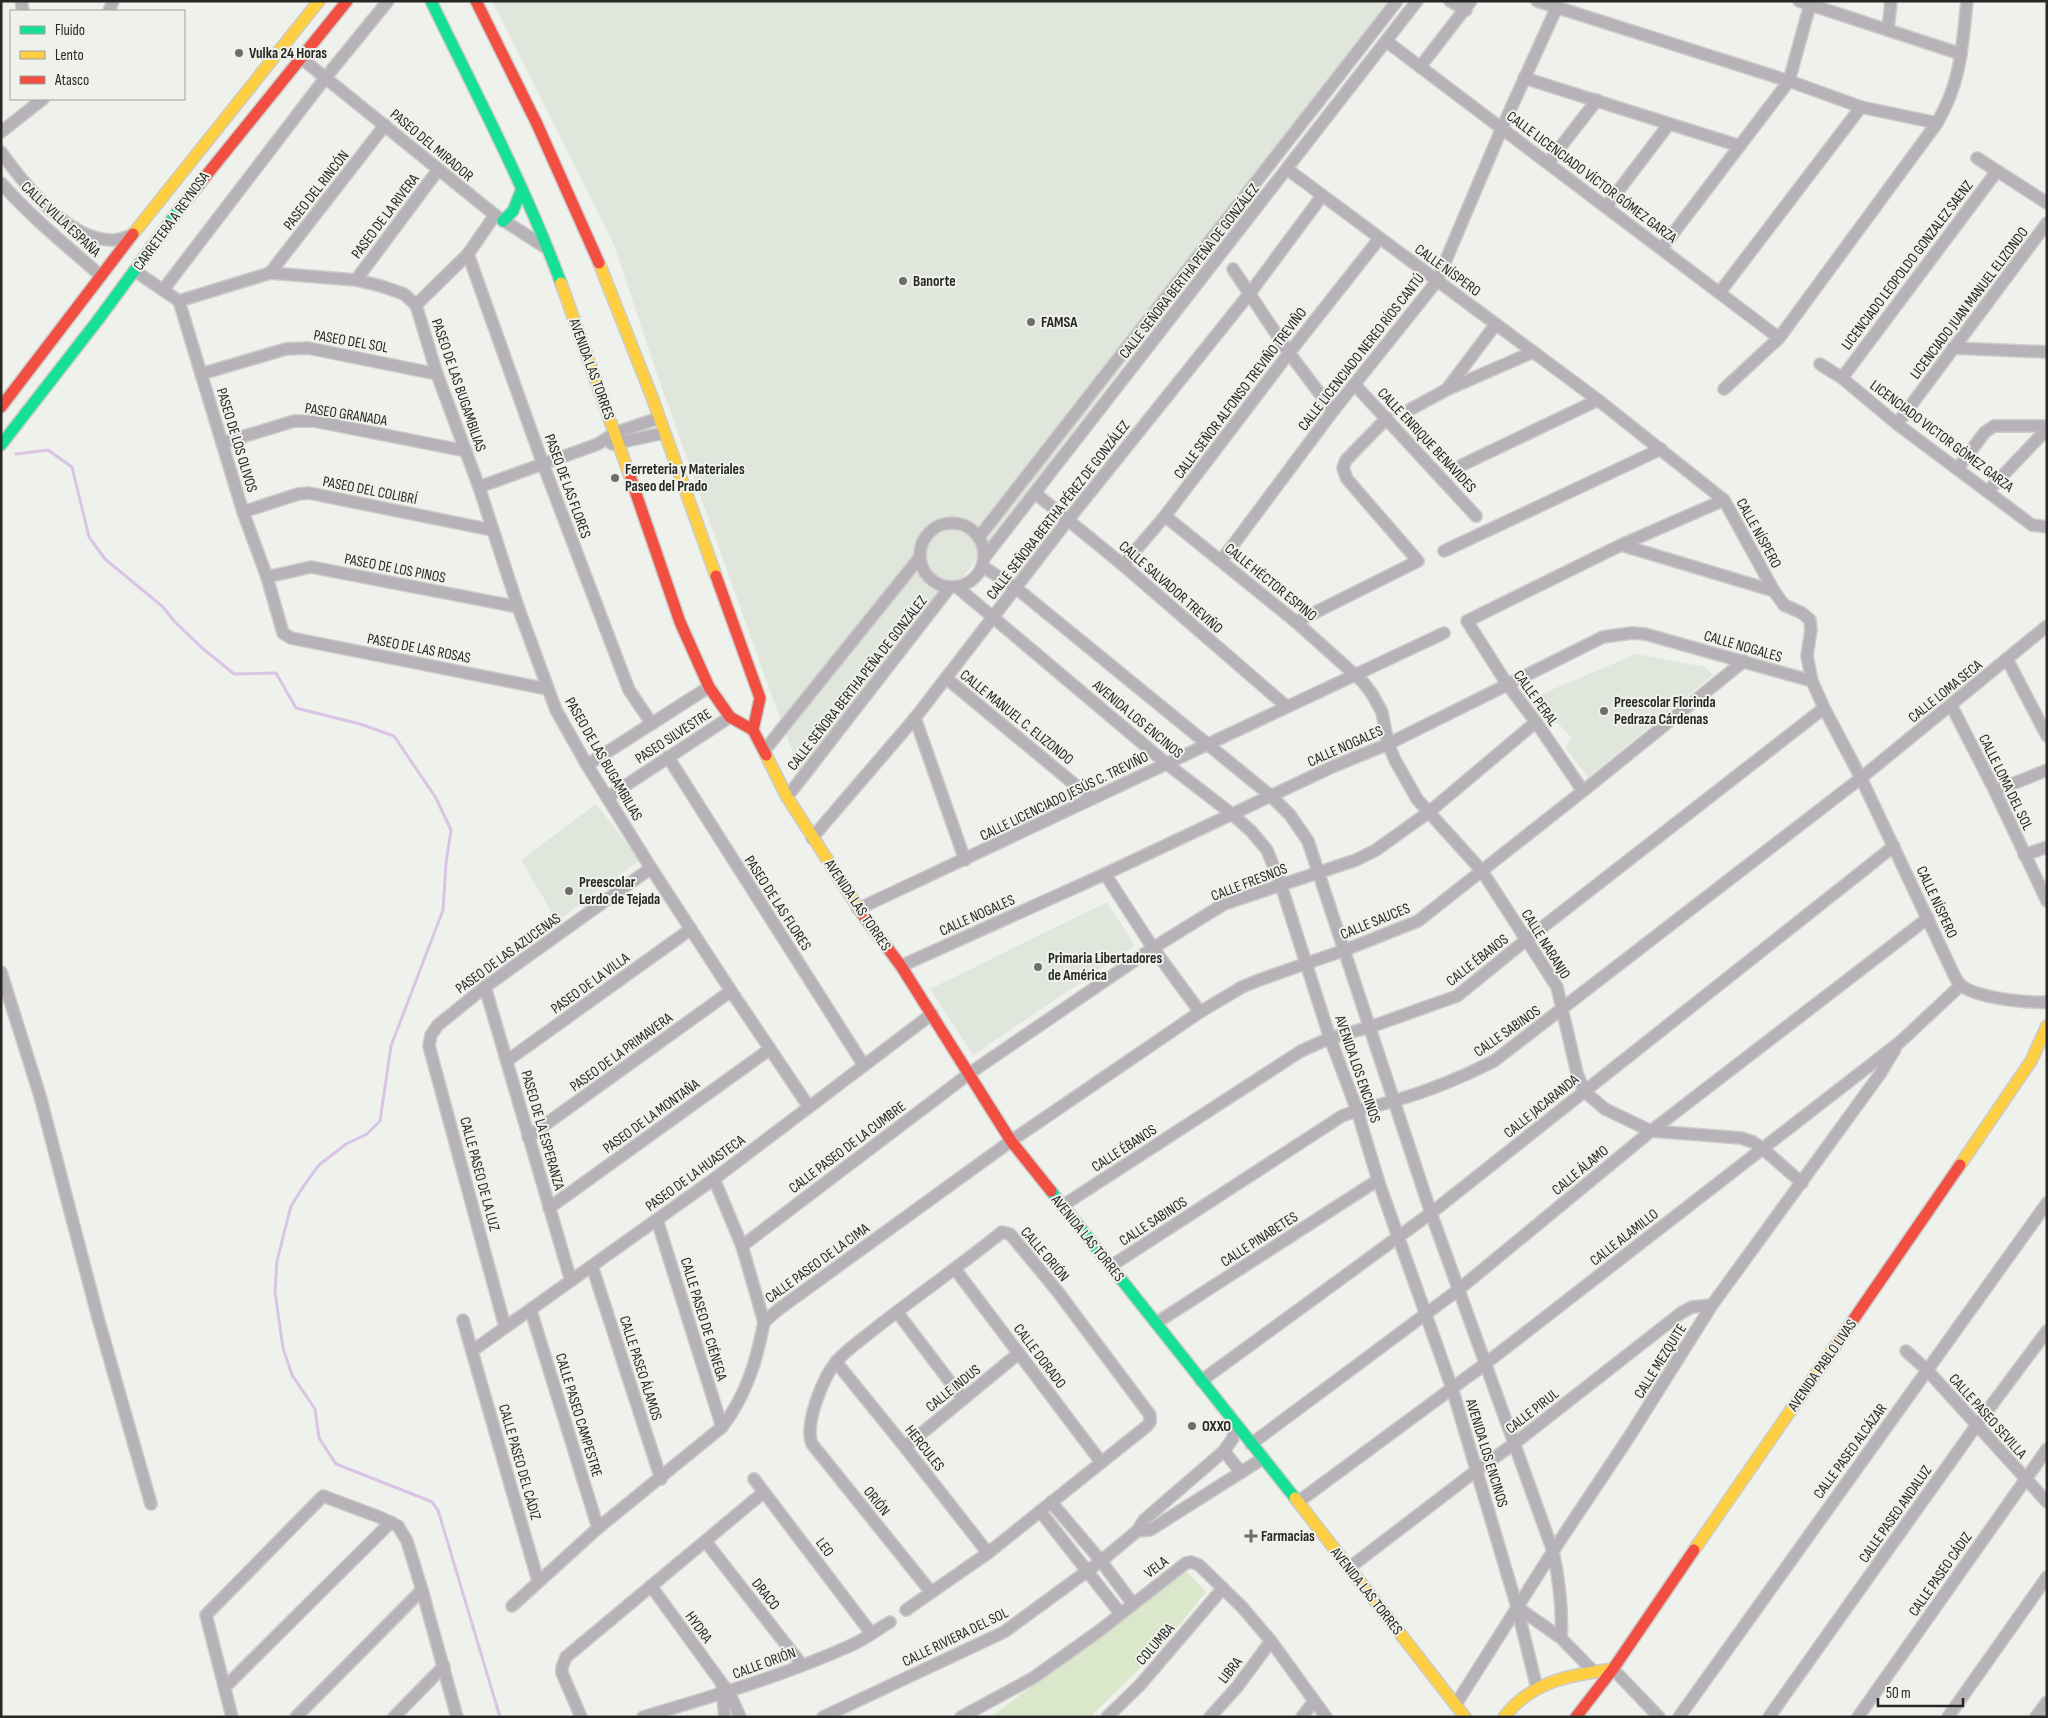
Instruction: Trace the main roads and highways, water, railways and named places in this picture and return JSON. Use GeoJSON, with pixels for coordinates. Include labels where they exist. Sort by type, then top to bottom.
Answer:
{"type":"FeatureCollection","features":[{"type":"Feature","properties":{"kind":"waterway"},"geometry":{"type":"LineString","coordinates":[[16,454],[48,450],[72,467],[89,537],[105,559],[163,607],[174,621],[201,647],[234,674],[276,673],[296,708],[360,724],[394,736],[436,798],[451,830],[446,863],[443,910],[391,1046],[380,1121],[367,1134],[346,1144],[319,1165],[291,1206],[277,1261],[275,1292],[283,1348],[292,1375],[315,1409],[319,1438],[336,1464],[432,1502],[438,1510],[500,1717]]}},
{"type":"Feature","properties":{"kind":"place","name":"Vulka 24 Horas"},"geometry":{"type":"Point","coordinates":[239,53]}},
{"type":"Feature","properties":{"kind":"place","name":"Banorte"},"geometry":{"type":"Point","coordinates":[903,281]}},
{"type":"Feature","properties":{"kind":"place","name":"FAMSA"},"geometry":{"type":"Point","coordinates":[1031,322]}},
{"type":"Feature","properties":{"kind":"place","name":"Ferreteria y Materiales Paseo del Prado"},"geometry":{"type":"Point","coordinates":[615,478]}},
{"type":"Feature","properties":{"kind":"place","name":"Preescolar Florinda Pedraza Cárdenas"},"geometry":{"type":"Point","coordinates":[1604,711]}},
{"type":"Feature","properties":{"kind":"place","name":"Preescolar Lerdo de Tejada"},"geometry":{"type":"Point","coordinates":[569,891]}},
{"type":"Feature","properties":{"kind":"place","name":"Primaria Libertadores de América"},"geometry":{"type":"Point","coordinates":[1038,967]}},
{"type":"Feature","properties":{"kind":"place","name":"OXXO"},"geometry":{"type":"Point","coordinates":[1192,1426]}},
{"type":"Feature","properties":{"kind":"place","name":"Farmacias"},"geometry":{"type":"Point","coordinates":[1251,1536]}}]}
